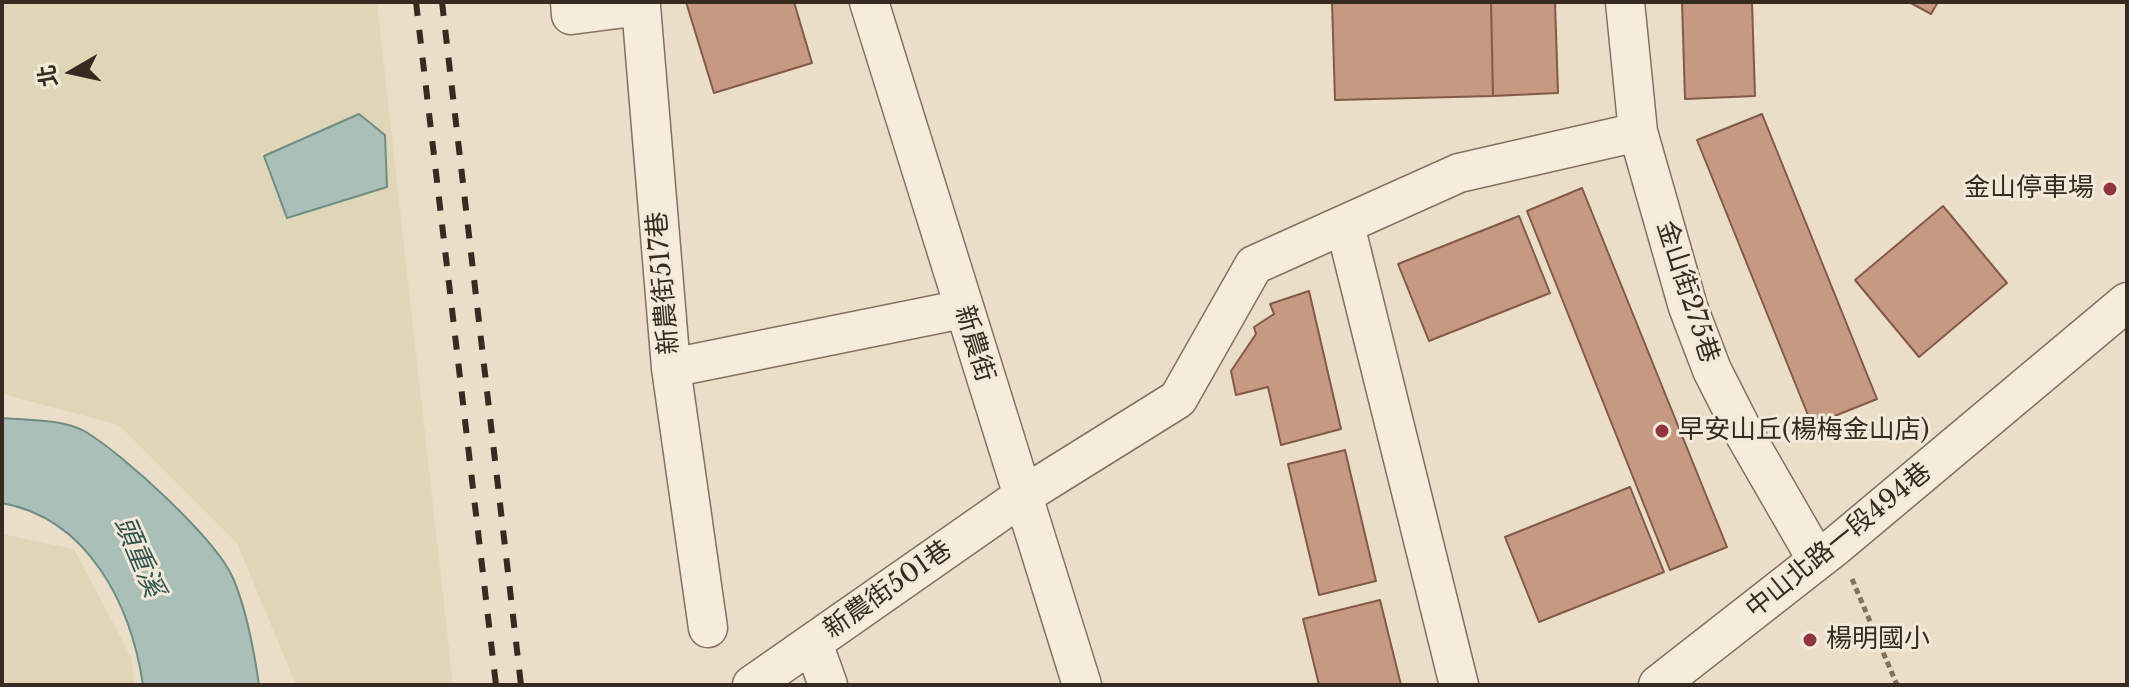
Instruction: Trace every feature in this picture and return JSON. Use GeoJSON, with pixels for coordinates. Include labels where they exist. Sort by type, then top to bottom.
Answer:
{"type":"FeatureCollection","features":[{"type":"Feature","properties":{"kind":"street","name":"新農街"},"geometry":{"type":"LineString","coordinates":[[869,2],[1082,685]]}},
{"type":"Feature","properties":{"kind":"street","name":"金山街275巷"},"geometry":{"type":"LineString","coordinates":[[1625,2],[1638,132],[1688,307],[1712,370],[1827,552]]}},
{"type":"Feature","properties":{"kind":"street","name":"新農街517巷"},"geometry":{"type":"LineString","coordinates":[[571,8],[641,6],[671,368],[708,628]]}},
{"type":"Feature","properties":{"kind":"street","name":"新農街501巷"},"geometry":{"type":"LineString","coordinates":[[752,685],[1024,495],[1178,399],[1254,265],[1459,173],[1638,132]]}},
{"type":"Feature","properties":{"kind":"street"},"geometry":{"type":"LineString","coordinates":[[1345,225],[1459,685]]}},
{"type":"Feature","properties":{"kind":"street","name":"中山北路一段494巷"},"geometry":{"type":"LineString","coordinates":[[1658,685],[1827,552],[2127,302]]}},
{"type":"Feature","properties":{"kind":"street"},"geometry":{"type":"LineString","coordinates":[[671,368],[963,309]]}},
{"type":"Feature","properties":{"kind":"street"},"geometry":{"type":"LineString","coordinates":[[813,643],[828,685]]}},
{"type":"Feature","properties":{"kind":"path"},"geometry":{"type":"LineString","coordinates":[[1827,552],[1897,685]]}},
{"type":"Feature","properties":{"kind":"shaded area"},"geometry":{"type":"Polygon","coordinates":[[[2,2],[377,2],[453,685],[296,685],[237,543],[119,425],[2,394],[2,2]]]}},
{"type":"Feature","properties":{"kind":"shaded area"},"geometry":{"type":"Polygon","coordinates":[[[2,534],[74,549],[131,657],[135,685],[2,685],[2,534]]]}},
{"type":"Feature","properties":{"kind":"water"},"geometry":{"type":"Polygon","coordinates":[[[359,114],[385,135],[387,187],[287,218],[264,156],[359,114]]]}},
{"type":"Feature","properties":{"kind":"water","name":"頭重溪"},"geometry":{"type":"Polygon","coordinates":[[[2,418],[56,422],[86,432],[145,478],[189,521],[223,561],[233,578],[249,631],[259,685],[143,685],[128,625],[101,570],[82,547],[59,527],[33,512],[2,503],[2,418]]]}},
{"type":"Feature","properties":{"kind":"building"},"geometry":{"type":"Polygon","coordinates":[[[686,2],[794,2],[812,63],[714,93],[686,2]]]}},
{"type":"Feature","properties":{"kind":"building"},"geometry":{"type":"Polygon","coordinates":[[[1332,2],[1491,2],[1493,96],[1335,100],[1332,2]]]}},
{"type":"Feature","properties":{"kind":"building"},"geometry":{"type":"Polygon","coordinates":[[[1491,2],[1555,2],[1558,93],[1493,96],[1491,2]]]}},
{"type":"Feature","properties":{"kind":"building"},"geometry":{"type":"Polygon","coordinates":[[[1682,2],[1752,2],[1755,96],[1685,99],[1682,2]]]}},
{"type":"Feature","properties":{"kind":"building"},"geometry":{"type":"Polygon","coordinates":[[[1909,2],[1938,2],[1931,14],[1909,2]]]}},
{"type":"Feature","properties":{"kind":"building"},"geometry":{"type":"Polygon","coordinates":[[[1762,114],[1877,399],[1812,425],[1697,140],[1762,114]]]}},
{"type":"Feature","properties":{"kind":"building"},"geometry":{"type":"Polygon","coordinates":[[[1582,188],[1727,547],[1670,570],[1527,211],[1582,188]]]}},
{"type":"Feature","properties":{"kind":"building"},"geometry":{"type":"Polygon","coordinates":[[[1943,206],[2007,283],[1919,357],[1855,280],[1943,206]]]}},
{"type":"Feature","properties":{"kind":"building"},"geometry":{"type":"Polygon","coordinates":[[[1519,216],[1550,293],[1429,341],[1398,264],[1519,216]]]}},
{"type":"Feature","properties":{"kind":"building"},"geometry":{"type":"Polygon","coordinates":[[[1309,291],[1341,429],[1281,445],[1268,387],[1236,395],[1231,371],[1256,334],[1254,327],[1274,314],[1270,304],[1309,291]]]}},
{"type":"Feature","properties":{"kind":"building"},"geometry":{"type":"Polygon","coordinates":[[[1345,450],[1376,581],[1319,595],[1288,464],[1345,450]]]}},
{"type":"Feature","properties":{"kind":"building"},"geometry":{"type":"Polygon","coordinates":[[[1630,487],[1664,572],[1539,622],[1505,537],[1630,487]]]}},
{"type":"Feature","properties":{"kind":"building"},"geometry":{"type":"Polygon","coordinates":[[[1380,600],[1401,685],[1319,685],[1303,619],[1380,600]]]}},
{"type":"Feature","properties":{"kind":"railway"},"geometry":{"type":"LineString","coordinates":[[416,2],[496,685]]}},
{"type":"Feature","properties":{"kind":"railway"},"geometry":{"type":"LineString","coordinates":[[442,2],[521,685]]}},
{"type":"Feature","properties":{"kind":"place","name":"金山停車場"},"geometry":{"type":"Point","coordinates":[2110,189]}},
{"type":"Feature","properties":{"kind":"place","name":"早安山丘(楊梅金山店)"},"geometry":{"type":"Point","coordinates":[1662,431]}},
{"type":"Feature","properties":{"kind":"place","name":"楊明國小"},"geometry":{"type":"Point","coordinates":[1810,640]}}]}
